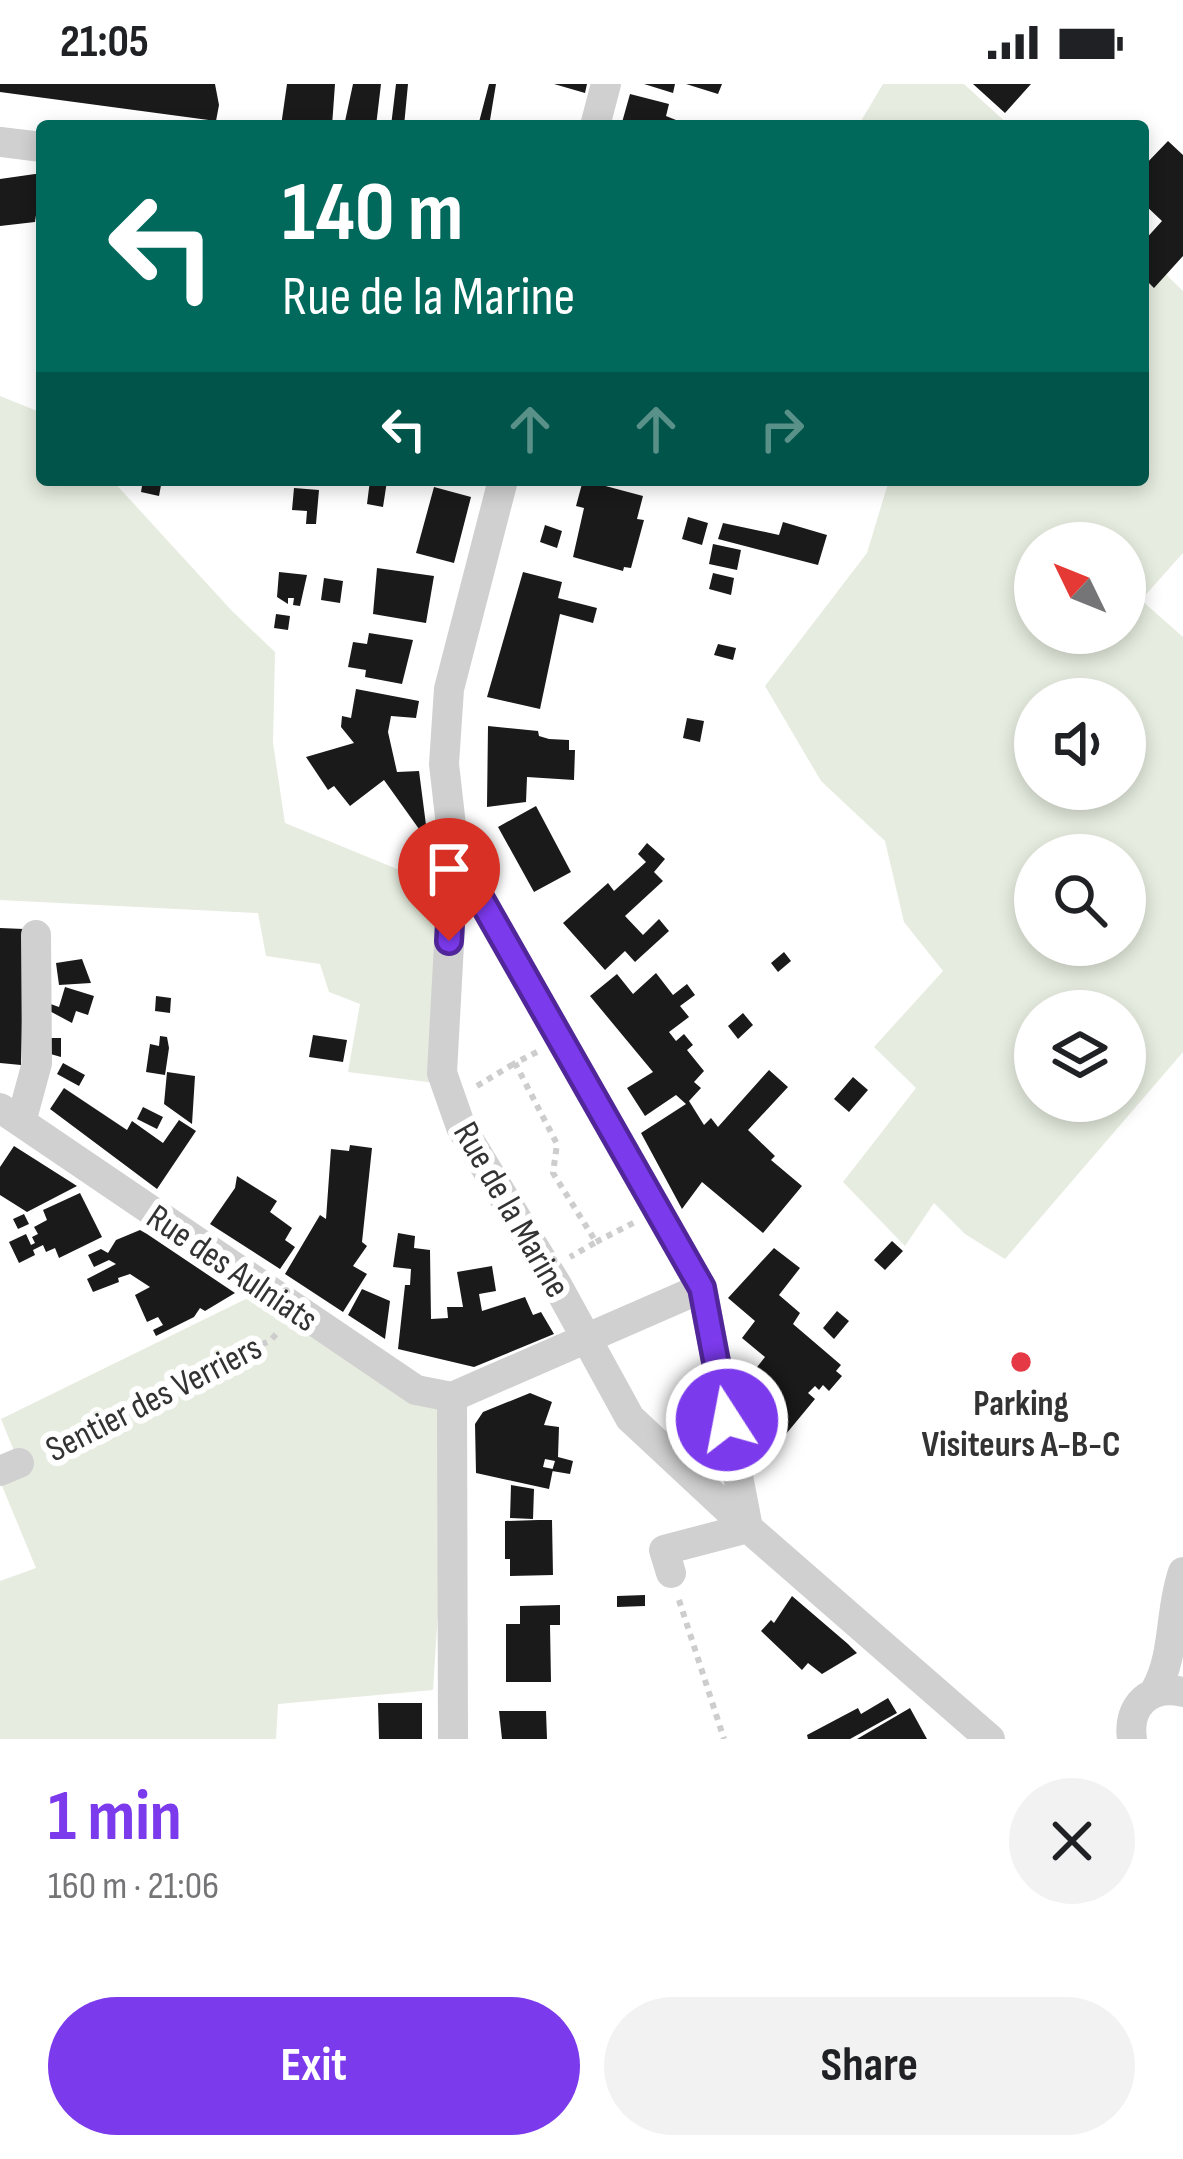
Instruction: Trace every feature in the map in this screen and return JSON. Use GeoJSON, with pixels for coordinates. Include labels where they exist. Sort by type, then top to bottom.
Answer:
{"type":"FeatureCollection","features":[{"type":"Feature","properties":{"kind":"street"},"geometry":{"type":"LineString","coordinates":[[597,120],[606,84]]}},
{"type":"Feature","properties":{"kind":"street"},"geometry":{"type":"LineString","coordinates":[[0,142],[36,145]]}},
{"type":"Feature","properties":{"kind":"street","name":"Rue de la Marine"},"geometry":{"type":"LineString","coordinates":[[501,486],[449,689],[445,764],[454,852],[442,1073],[461,1127],[557,1285],[630,1418],[990,1739]]}},
{"type":"Feature","properties":{"kind":"street"},"geometry":{"type":"LineString","coordinates":[[454,852],[702,1288],[748,1528],[664,1550],[671,1573]]}},
{"type":"Feature","properties":{"kind":"street","name":"Rue des Aulniats"},"geometry":{"type":"LineString","coordinates":[[36,935],[37,1063],[10,1115],[416,1390],[452,1397]]}},
{"type":"Feature","properties":{"kind":"street"},"geometry":{"type":"LineString","coordinates":[[453,1739],[452,1397],[702,1288]]}},
{"type":"Feature","properties":{"kind":"street"},"geometry":{"type":"LineString","coordinates":[[1132,1739],[1133,1712],[1169,1691],[1173,1612],[1183,1572]]}},
{"type":"Feature","properties":{"kind":"path"},"geometry":{"type":"LineString","coordinates":[[452,1101],[562,1040]]}},
{"type":"Feature","properties":{"kind":"path"},"geometry":{"type":"LineString","coordinates":[[515,1064],[557,1144],[553,1173],[596,1242]]}},
{"type":"Feature","properties":{"kind":"path"},"geometry":{"type":"LineString","coordinates":[[557,1285],[560,1263],[658,1210]]}},
{"type":"Feature","properties":{"kind":"path","name":"Sentier des Verriers"},"geometry":{"type":"LineString","coordinates":[[10,1467],[271,1340],[297,1310]]}},
{"type":"Feature","properties":{"kind":"path"},"geometry":{"type":"LineString","coordinates":[[671,1573],[724,1739]]}},
{"type":"Feature","properties":{"kind":"shaded area"},"geometry":{"type":"Polygon","coordinates":[[[883,84],[964,84],[1003,120],[862,120],[883,84]]]}},
{"type":"Feature","properties":{"kind":"shaded area"},"geometry":{"type":"Polygon","coordinates":[[[1149,258],[1183,291],[1183,553],[1146,594],[1146,522],[1014,522],[1014,654],[1146,654],[1146,604],[1183,637],[1183,1052],[1146,1095],[1146,990],[1014,990],[1014,1122],[1123,1122],[1005,1259],[965,1234],[934,1203],[905,1246],[843,1182],[916,1088],[874,1047],[943,971],[904,922],[885,841],[821,781],[765,686],[867,553],[887,486],[1149,486],[1149,258]]]}},
{"type":"Feature","properties":{"kind":"shaded area"},"geometry":{"type":"Polygon","coordinates":[[[0,396],[36,411],[36,486],[117,486],[275,652],[273,743],[285,823],[436,885],[435,1083],[348,1072],[360,1004],[329,992],[320,964],[266,956],[258,913],[0,900],[0,396]]]}},
{"type":"Feature","properties":{"kind":"shaded area"},"geometry":{"type":"Polygon","coordinates":[[[266,1289],[452,1397],[433,1690],[278,1704],[276,1739],[0,1739],[0,1581],[36,1568],[0,1481],[19,1463],[1,1419],[266,1289]]]}},
{"type":"Feature","properties":{"kind":"building"},"geometry":{"type":"Polygon","coordinates":[[[0,84],[215,84],[219,105],[216,120],[209,120],[0,92],[0,84]]]}},
{"type":"Feature","properties":{"kind":"building"},"geometry":{"type":"Polygon","coordinates":[[[287,84],[335,84],[332,120],[282,120],[287,84]]]}},
{"type":"Feature","properties":{"kind":"building"},"geometry":{"type":"Polygon","coordinates":[[[353,84],[381,84],[377,120],[345,120],[353,84]]]}},
{"type":"Feature","properties":{"kind":"building"},"geometry":{"type":"Polygon","coordinates":[[[396,84],[408,84],[405,120],[392,120],[396,84]]]}},
{"type":"Feature","properties":{"kind":"building"},"geometry":{"type":"Polygon","coordinates":[[[489,84],[496,84],[490,120],[480,120],[489,84]]]}},
{"type":"Feature","properties":{"kind":"building"},"geometry":{"type":"Polygon","coordinates":[[[554,84],[587,84],[585,93],[554,84]]]}},
{"type":"Feature","properties":{"kind":"building"},"geometry":{"type":"Polygon","coordinates":[[[644,84],[675,84],[673,93],[644,84]]]}},
{"type":"Feature","properties":{"kind":"building"},"geometry":{"type":"Polygon","coordinates":[[[686,84],[722,84],[718,94],[686,84]]]}},
{"type":"Feature","properties":{"kind":"building"},"geometry":{"type":"Polygon","coordinates":[[[973,84],[1031,84],[1005,113],[973,84]]]}},
{"type":"Feature","properties":{"kind":"building"},"geometry":{"type":"Polygon","coordinates":[[[630,94],[669,104],[666,116],[676,120],[623,120],[630,94]]]}},
{"type":"Feature","properties":{"kind":"building"},"geometry":{"type":"Polygon","coordinates":[[[1168,141],[1183,155],[1183,256],[1154,288],[1149,283],[1149,235],[1162,221],[1149,209],[1149,161],[1168,141]]]}},
{"type":"Feature","properties":{"kind":"building"},"geometry":{"type":"Polygon","coordinates":[[[36,174],[35,222],[0,226],[0,179],[36,174]]]}},
{"type":"Feature","properties":{"kind":"building"},"geometry":{"type":"Polygon","coordinates":[[[142,486],[161,486],[159,496],[141,492],[142,486]]]}},
{"type":"Feature","properties":{"kind":"building"},"geometry":{"type":"Polygon","coordinates":[[[369,486],[386,486],[383,507],[367,504],[369,486]]]}},
{"type":"Feature","properties":{"kind":"building"},"geometry":{"type":"Polygon","coordinates":[[[581,486],[606,486],[643,496],[637,519],[644,520],[631,568],[623,571],[573,557],[584,508],[576,506],[581,486]]]}},
{"type":"Feature","properties":{"kind":"building"},"geometry":{"type":"Polygon","coordinates":[[[434,487],[471,497],[454,563],[416,553],[434,487]]]}},
{"type":"Feature","properties":{"kind":"building"},"geometry":{"type":"Polygon","coordinates":[[[294,488],[319,490],[316,524],[306,524],[307,511],[292,510],[294,488]]]}},
{"type":"Feature","properties":{"kind":"building"},"geometry":{"type":"Polygon","coordinates":[[[688,517],[708,523],[702,545],[682,539],[688,517]]]}},
{"type":"Feature","properties":{"kind":"building"},"geometry":{"type":"Polygon","coordinates":[[[783,522],[827,535],[818,565],[718,539],[723,523],[779,535],[783,522]]]}},
{"type":"Feature","properties":{"kind":"building"},"geometry":{"type":"Polygon","coordinates":[[[545,525],[562,531],[557,548],[540,542],[545,525]]]}},
{"type":"Feature","properties":{"kind":"building"},"geometry":{"type":"Polygon","coordinates":[[[713,544],[741,550],[737,570],[709,564],[713,544]]]}},
{"type":"Feature","properties":{"kind":"building"},"geometry":{"type":"Polygon","coordinates":[[[377,568],[434,576],[426,623],[373,614],[377,568]]]}},
{"type":"Feature","properties":{"kind":"building"},"geometry":{"type":"Polygon","coordinates":[[[279,572],[307,575],[300,606],[293,605],[294,598],[288,598],[288,604],[277,597],[279,572]]]}},
{"type":"Feature","properties":{"kind":"building"},"geometry":{"type":"Polygon","coordinates":[[[523,572],[562,582],[558,598],[597,608],[593,623],[560,614],[540,709],[487,697],[523,572]]]}},
{"type":"Feature","properties":{"kind":"building"},"geometry":{"type":"Polygon","coordinates":[[[713,573],[734,578],[731,595],[709,589],[713,573]]]}},
{"type":"Feature","properties":{"kind":"building"},"geometry":{"type":"Polygon","coordinates":[[[324,578],[343,581],[340,603],[321,600],[324,578]]]}},
{"type":"Feature","properties":{"kind":"building"},"geometry":{"type":"Polygon","coordinates":[[[276,614],[290,616],[288,630],[274,628],[276,614]]]}},
{"type":"Feature","properties":{"kind":"building"},"geometry":{"type":"Polygon","coordinates":[[[369,633],[413,640],[402,684],[365,677],[366,670],[348,667],[353,642],[367,644],[369,633]]]}},
{"type":"Feature","properties":{"kind":"building"},"geometry":{"type":"Polygon","coordinates":[[[718,644],[736,648],[733,660],[714,655],[718,644]]]}},
{"type":"Feature","properties":{"kind":"building"},"geometry":{"type":"Polygon","coordinates":[[[356,689],[419,701],[416,718],[391,716],[388,732],[397,772],[419,771],[426,825],[419,829],[384,780],[350,806],[334,786],[328,790],[306,757],[354,743],[341,727],[342,716],[351,718],[356,689]]]}},
{"type":"Feature","properties":{"kind":"building"},"geometry":{"type":"Polygon","coordinates":[[[687,718],[704,721],[700,742],[683,738],[687,718]]]}},
{"type":"Feature","properties":{"kind":"building"},"geometry":{"type":"Polygon","coordinates":[[[488,726],[569,740],[569,750],[575,750],[574,780],[527,777],[526,802],[487,807],[488,726]]]}},
{"type":"Feature","properties":{"kind":"building"},"geometry":{"type":"Polygon","coordinates":[[[536,806],[571,872],[534,892],[498,827],[536,806]]]}},
{"type":"Feature","properties":{"kind":"building"},"geometry":{"type":"Polygon","coordinates":[[[647,843],[665,859],[654,872],[663,881],[625,916],[643,935],[659,919],[669,931],[635,962],[625,951],[605,970],[563,923],[608,883],[614,891],[646,862],[638,854],[647,843]]]}},
{"type":"Feature","properties":{"kind":"building"},"geometry":{"type":"Polygon","coordinates":[[[0,928],[24,929],[21,1065],[0,1063],[0,928]]]}},
{"type":"Feature","properties":{"kind":"building"},"geometry":{"type":"Polygon","coordinates":[[[784,952],[791,961],[778,972],[771,963],[784,952]]]}},
{"type":"Feature","properties":{"kind":"building"},"geometry":{"type":"Polygon","coordinates":[[[82,959],[91,983],[59,985],[56,963],[82,959]]]}},
{"type":"Feature","properties":{"kind":"building"},"geometry":{"type":"Polygon","coordinates":[[[656,973],[673,995],[687,984],[695,995],[680,1006],[689,1017],[669,1032],[676,1041],[684,1034],[693,1045],[687,1050],[704,1071],[694,1082],[701,1088],[689,1101],[704,1125],[711,1118],[718,1127],[769,1070],[788,1087],[748,1130],[775,1156],[771,1160],[802,1186],[763,1233],[702,1182],[682,1209],[641,1133],[686,1104],[676,1095],[645,1116],[627,1088],[653,1072],[590,996],[617,974],[633,994],[656,973]]]}},
{"type":"Feature","properties":{"kind":"building"},"geometry":{"type":"Polygon","coordinates":[[[65,987],[94,996],[88,1015],[76,1011],[72,1023],[44,1008],[45,1002],[59,1007],[65,987]]]}},
{"type":"Feature","properties":{"kind":"building"},"geometry":{"type":"Polygon","coordinates":[[[156,996],[171,998],[170,1013],[155,1011],[156,996]]]}},
{"type":"Feature","properties":{"kind":"building"},"geometry":{"type":"Polygon","coordinates":[[[743,1013],[753,1025],[738,1039],[728,1026],[743,1013]]]}},
{"type":"Feature","properties":{"kind":"building"},"geometry":{"type":"Polygon","coordinates":[[[313,1035],[347,1040],[343,1062],[309,1057],[313,1035]]]}},
{"type":"Feature","properties":{"kind":"building"},"geometry":{"type":"Polygon","coordinates":[[[160,1036],[167,1037],[169,1048],[165,1075],[146,1072],[150,1044],[159,1046],[160,1036]]]}},
{"type":"Feature","properties":{"kind":"building"},"geometry":{"type":"Polygon","coordinates":[[[47,1038],[61,1038],[61,1057],[47,1053],[47,1038]]]}},
{"type":"Feature","properties":{"kind":"building"},"geometry":{"type":"Polygon","coordinates":[[[63,1063],[85,1075],[79,1086],[57,1074],[63,1063]]]}},
{"type":"Feature","properties":{"kind":"building"},"geometry":{"type":"Polygon","coordinates":[[[167,1072],[195,1076],[192,1124],[164,1104],[167,1072]]]}},
{"type":"Feature","properties":{"kind":"building"},"geometry":{"type":"Polygon","coordinates":[[[853,1077],[868,1090],[849,1112],[834,1099],[853,1077]]]}},
{"type":"Feature","properties":{"kind":"building"},"geometry":{"type":"Polygon","coordinates":[[[64,1088],[127,1130],[132,1121],[163,1143],[179,1120],[196,1131],[157,1189],[50,1109],[64,1088]]]}},
{"type":"Feature","properties":{"kind":"building"},"geometry":{"type":"Polygon","coordinates":[[[143,1107],[163,1117],[157,1129],[137,1119],[143,1107]]]}},
{"type":"Feature","properties":{"kind":"building"},"geometry":{"type":"Polygon","coordinates":[[[350,1145],[372,1148],[362,1242],[367,1246],[353,1266],[367,1274],[343,1312],[285,1274],[320,1215],[326,1219],[331,1149],[349,1151],[350,1145]]]}},
{"type":"Feature","properties":{"kind":"building"},"geometry":{"type":"Polygon","coordinates":[[[14,1146],[77,1186],[27,1212],[0,1195],[0,1167],[14,1146]]]}},
{"type":"Feature","properties":{"kind":"building"},"geometry":{"type":"Polygon","coordinates":[[[237,1176],[277,1201],[270,1212],[292,1228],[285,1240],[295,1247],[280,1269],[210,1224],[235,1188],[237,1176]]]}},
{"type":"Feature","properties":{"kind":"building"},"geometry":{"type":"Polygon","coordinates":[[[80,1193],[102,1237],[59,1258],[55,1248],[46,1252],[43,1245],[19,1263],[9,1242],[26,1234],[31,1245],[35,1243],[34,1227],[47,1220],[43,1210],[80,1193]]]}},
{"type":"Feature","properties":{"kind":"building"},"geometry":{"type":"Polygon","coordinates":[[[24,1214],[29,1224],[18,1229],[13,1219],[24,1214]]]}},
{"type":"Feature","properties":{"kind":"building"},"geometry":{"type":"Polygon","coordinates":[[[140,1230],[235,1293],[156,1336],[153,1330],[163,1325],[158,1317],[147,1322],[135,1295],[150,1287],[130,1274],[93,1292],[87,1279],[116,1264],[109,1260],[94,1267],[88,1255],[101,1249],[108,1253],[116,1240],[140,1230]]]}},
{"type":"Feature","properties":{"kind":"building"},"geometry":{"type":"Polygon","coordinates":[[[398,1233],[415,1236],[414,1248],[430,1250],[431,1319],[448,1318],[447,1307],[463,1307],[457,1272],[492,1266],[496,1291],[479,1294],[482,1311],[525,1297],[533,1315],[541,1312],[554,1334],[474,1367],[398,1349],[411,1269],[393,1267],[398,1233]]]}},
{"type":"Feature","properties":{"kind":"building"},"geometry":{"type":"Polygon","coordinates":[[[892,1241],[903,1251],[885,1270],[874,1260],[892,1241]]]}},
{"type":"Feature","properties":{"kind":"building"},"geometry":{"type":"Polygon","coordinates":[[[774,1248],[800,1268],[779,1295],[800,1313],[793,1324],[841,1365],[836,1371],[842,1376],[829,1391],[823,1385],[808,1393],[815,1399],[786,1434],[752,1404],[765,1389],[750,1376],[765,1357],[742,1338],[755,1321],[728,1298],[774,1248]]]}},
{"type":"Feature","properties":{"kind":"building"},"geometry":{"type":"Polygon","coordinates":[[[362,1289],[390,1301],[385,1339],[348,1315],[362,1289]]]}},
{"type":"Feature","properties":{"kind":"building"},"geometry":{"type":"Polygon","coordinates":[[[837,1311],[849,1321],[834,1339],[823,1328],[837,1311]]]}},
{"type":"Feature","properties":{"kind":"building"},"geometry":{"type":"Polygon","coordinates":[[[530,1393],[552,1402],[544,1425],[559,1427],[558,1457],[573,1461],[570,1474],[553,1471],[549,1489],[476,1473],[475,1424],[483,1412],[530,1393]]]}},
{"type":"Feature","properties":{"kind":"building"},"geometry":{"type":"Polygon","coordinates":[[[511,1485],[534,1489],[533,1519],[510,1518],[511,1485]]]}},
{"type":"Feature","properties":{"kind":"building"},"geometry":{"type":"Polygon","coordinates":[[[552,1520],[553,1575],[510,1576],[505,1521],[552,1520]]]}},
{"type":"Feature","properties":{"kind":"building"},"geometry":{"type":"Polygon","coordinates":[[[645,1595],[645,1606],[617,1607],[617,1596],[645,1595]]]}},
{"type":"Feature","properties":{"kind":"building"},"geometry":{"type":"Polygon","coordinates":[[[792,1596],[857,1653],[822,1674],[808,1663],[802,1670],[761,1631],[771,1620],[774,1623],[792,1596]]]}},
{"type":"Feature","properties":{"kind":"building"},"geometry":{"type":"Polygon","coordinates":[[[560,1605],[560,1625],[550,1625],[551,1682],[506,1682],[506,1624],[520,1624],[520,1606],[560,1605]]]}},
{"type":"Feature","properties":{"kind":"building"},"geometry":{"type":"Polygon","coordinates":[[[888,1698],[897,1713],[850,1739],[808,1739],[807,1735],[858,1708],[861,1714],[888,1698]]]}},
{"type":"Feature","properties":{"kind":"building"},"geometry":{"type":"Polygon","coordinates":[[[378,1703],[422,1703],[422,1739],[379,1739],[378,1703]]]}},
{"type":"Feature","properties":{"kind":"building"},"geometry":{"type":"Polygon","coordinates":[[[910,1708],[927,1739],[857,1739],[910,1708]]]}},
{"type":"Feature","properties":{"kind":"building"},"geometry":{"type":"Polygon","coordinates":[[[499,1711],[546,1711],[547,1739],[502,1739],[499,1711]]]}},
{"type":"Feature","properties":{"kind":"place","name":"Parking Visiteurs A-B-C"},"geometry":{"type":"Point","coordinates":[1021,1362]}},
{"type":"Feature","properties":{"kind":"route"},"geometry":{"type":"LineString","coordinates":[[449,941],[454,852],[702,1288],[727,1420]]}}]}
